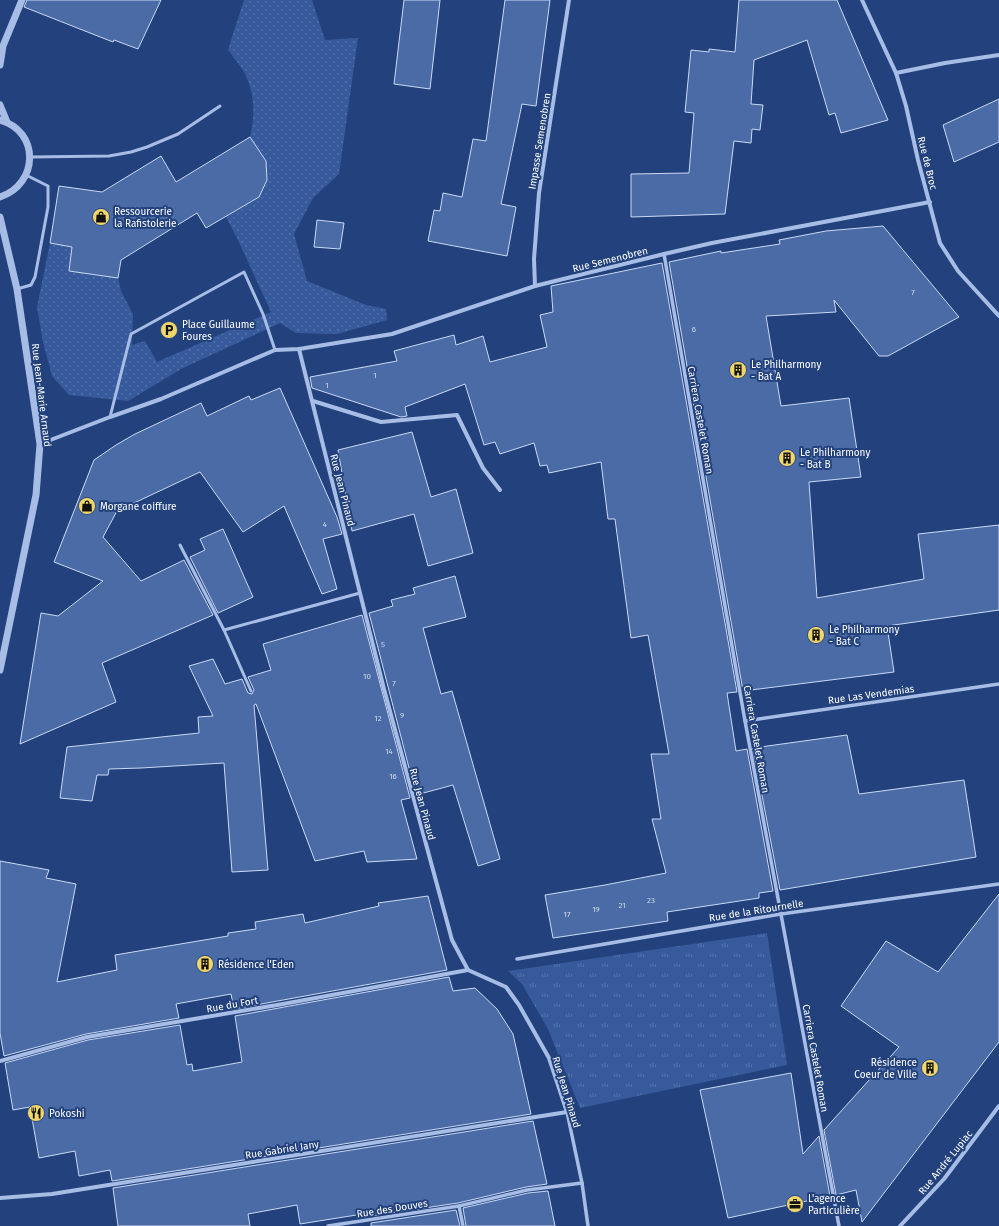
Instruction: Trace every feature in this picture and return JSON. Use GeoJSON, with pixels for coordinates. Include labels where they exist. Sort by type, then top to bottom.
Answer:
{"type":"FeatureCollection","features":[{"type":"Feature","properties":{"kind":"street"},"geometry":{"type":"LineString","coordinates":[[0,65],[3,46],[22,0]]}},
{"type":"Feature","properties":{"kind":"street","name":"Impasse Semenobren"},"geometry":{"type":"LineString","coordinates":[[535,286],[534,259],[540,193],[569,0]]}},
{"type":"Feature","properties":{"kind":"street","name":"Rue de Broc"},"geometry":{"type":"LineString","coordinates":[[862,0],[896,73],[906,106],[918,160],[940,243],[958,272],[999,316]]}},
{"type":"Feature","properties":{"kind":"street"},"geometry":{"type":"LineString","coordinates":[[896,73],[945,63],[999,55]]}},
{"type":"Feature","properties":{"kind":"street"},"geometry":{"type":"LineString","coordinates":[[0,105],[4,121],[16,128],[23,136],[28,146],[30,157],[26,175],[19,186],[9,194],[0,197]]}},
{"type":"Feature","properties":{"kind":"street","name":"Rue Semenobren"},"geometry":{"type":"LineString","coordinates":[[299,349],[392,334],[535,286],[664,254],[712,243],[930,202]]}},
{"type":"Feature","properties":{"kind":"street","name":"Rue Jean-Marie Arnaud"},"geometry":{"type":"LineString","coordinates":[[0,217],[17,289],[40,444],[36,495],[0,670]]}},
{"type":"Feature","properties":{"kind":"street","name":"Carriera Castelet Roman"},"geometry":{"type":"LineString","coordinates":[[664,254],[745,721],[839,1226]]}},
{"type":"Feature","properties":{"kind":"street"},"geometry":{"type":"LineString","coordinates":[[40,444],[110,417],[161,400],[275,350],[299,349]]}},
{"type":"Feature","properties":{"kind":"street","name":"Rue Jean Pinaud"},"geometry":{"type":"LineString","coordinates":[[299,349],[384,689],[452,940],[468,970],[506,987],[519,1005],[549,1058],[567,1112],[582,1183],[588,1226]]}},
{"type":"Feature","properties":{"kind":"street"},"geometry":{"type":"LineString","coordinates":[[313,401],[381,422],[457,415],[483,468],[500,490]]}},
{"type":"Feature","properties":{"kind":"street","name":"Rue Las Vendemias"},"geometry":{"type":"LineString","coordinates":[[745,721],[999,684]]}},
{"type":"Feature","properties":{"kind":"street","name":"Rue de la Ritournelle"},"geometry":{"type":"LineString","coordinates":[[517,959],[781,914],[999,884]]}},
{"type":"Feature","properties":{"kind":"street","name":"Rue du Fort"},"geometry":{"type":"LineString","coordinates":[[0,1061],[87,1037],[468,970]]}},
{"type":"Feature","properties":{"kind":"street","name":"Rue André Lupiac"},"geometry":{"type":"LineString","coordinates":[[900,1226],[944,1178],[999,1106]]}},
{"type":"Feature","properties":{"kind":"street","name":"Rue Gabriel Jany"},"geometry":{"type":"LineString","coordinates":[[0,1198],[52,1194],[567,1112]]}},
{"type":"Feature","properties":{"kind":"street","name":"Rue des Douves"},"geometry":{"type":"LineString","coordinates":[[328,1226],[459,1206],[527,1190],[582,1183]]}},
{"type":"Feature","properties":{"kind":"street"},"geometry":{"type":"LineString","coordinates":[[459,1206],[463,1226]]}},
{"type":"Feature","properties":{"kind":"lane"},"geometry":{"type":"LineString","coordinates":[[30,157],[109,156],[131,152],[178,134],[220,106]]}},
{"type":"Feature","properties":{"kind":"lane"},"geometry":{"type":"LineString","coordinates":[[17,289],[31,285],[35,277],[48,207],[48,186],[26,175]]}},
{"type":"Feature","properties":{"kind":"lane"},"geometry":{"type":"LineString","coordinates":[[110,417],[130,334],[244,272],[263,314],[275,350]]}},
{"type":"Feature","properties":{"kind":"lane"},"geometry":{"type":"LineString","coordinates":[[180,545],[224,630],[251,691]]}},
{"type":"Feature","properties":{"kind":"lane"},"geometry":{"type":"LineString","coordinates":[[224,630],[360,593]]}},
{"type":"Feature","properties":{"kind":"green space"},"geometry":{"type":"Polygon","coordinates":[[[244,0],[312,0],[325,40],[358,38],[339,174],[313,198],[294,234],[307,281],[366,305],[386,309],[387,320],[337,334],[296,333],[280,323],[181,369],[128,401],[69,395],[52,376],[43,342],[37,307],[50,243],[72,247],[69,271],[118,278],[121,291],[133,314],[132,345],[145,341],[157,362],[271,312],[226,217],[258,198],[266,184],[267,175],[265,160],[250,137],[253,121],[253,99],[249,84],[242,69],[228,50],[244,0]]]}},
{"type":"Feature","properties":{"kind":"green space"},"geometry":{"type":"Polygon","coordinates":[[[767,933],[787,1065],[580,1108],[548,1029],[522,984],[508,971],[767,933]]]}},
{"type":"Feature","properties":{"kind":"building"},"geometry":{"type":"Polygon","coordinates":[[[27,0],[161,0],[138,49],[114,40],[113,42],[24,7],[27,0]]]}},
{"type":"Feature","properties":{"kind":"building"},"geometry":{"type":"Polygon","coordinates":[[[404,0],[440,0],[430,89],[394,84],[404,0]]]}},
{"type":"Feature","properties":{"kind":"building"},"geometry":{"type":"Polygon","coordinates":[[[505,0],[550,0],[536,106],[522,104],[501,204],[516,207],[507,256],[428,241],[434,210],[440,211],[443,193],[462,197],[473,139],[486,141],[505,0]]]}},
{"type":"Feature","properties":{"kind":"building"},"geometry":{"type":"Polygon","coordinates":[[[739,0],[837,0],[888,120],[841,133],[835,113],[829,115],[807,40],[754,60],[751,104],[763,105],[760,130],[752,129],[751,143],[734,141],[725,214],[631,217],[631,174],[689,173],[694,113],[685,112],[691,50],[709,52],[709,49],[735,52],[739,0]]]}},
{"type":"Feature","properties":{"kind":"building"},"geometry":{"type":"Polygon","coordinates":[[[999,99],[999,142],[954,162],[943,125],[999,99]]]}},
{"type":"Feature","properties":{"kind":"building"},"geometry":{"type":"Polygon","coordinates":[[[250,137],[266,161],[267,180],[259,197],[206,228],[197,213],[121,260],[118,278],[69,271],[72,247],[50,243],[59,186],[102,192],[161,156],[176,182],[250,137]]]}},
{"type":"Feature","properties":{"kind":"building"},"geometry":{"type":"Polygon","coordinates":[[[317,220],[344,223],[340,249],[314,247],[317,220]]]}},
{"type":"Feature","properties":{"kind":"building"},"geometry":{"type":"Polygon","coordinates":[[[883,226],[959,317],[888,356],[879,356],[834,300],[836,312],[766,316],[781,406],[849,398],[861,477],[809,482],[817,598],[924,579],[918,534],[999,525],[999,610],[887,626],[894,672],[743,691],[669,262],[721,251],[721,253],[780,244],[779,240],[826,231],[883,226]]]}},
{"type":"Feature","properties":{"kind":"building"},"geometry":{"type":"Polygon","coordinates":[[[662,263],[737,692],[727,693],[736,751],[747,749],[773,891],[759,893],[759,898],[667,912],[668,921],[553,938],[545,895],[666,873],[652,819],[661,819],[651,754],[669,754],[648,635],[631,638],[615,519],[608,519],[601,462],[549,473],[547,465],[540,466],[534,443],[500,454],[495,442],[484,445],[465,384],[405,407],[407,416],[401,417],[312,388],[310,377],[397,361],[394,351],[454,335],[456,345],[483,336],[490,362],[547,347],[540,315],[553,312],[551,286],[662,263]]]}},
{"type":"Feature","properties":{"kind":"building"},"geometry":{"type":"Polygon","coordinates":[[[280,388],[337,517],[342,534],[323,539],[337,589],[322,594],[284,506],[243,532],[200,472],[117,511],[103,537],[141,581],[184,560],[213,615],[102,663],[116,702],[20,744],[41,613],[58,616],[103,581],[54,562],[94,460],[135,434],[201,403],[207,416],[249,396],[251,400],[280,388]]]}},
{"type":"Feature","properties":{"kind":"building"},"geometry":{"type":"Polygon","coordinates":[[[412,432],[431,497],[456,489],[473,553],[428,566],[414,514],[352,531],[338,450],[412,432]]]}},
{"type":"Feature","properties":{"kind":"building"},"geometry":{"type":"Polygon","coordinates":[[[223,529],[253,597],[218,613],[190,557],[205,550],[200,539],[223,529]]]}},
{"type":"Feature","properties":{"kind":"building"},"geometry":{"type":"Polygon","coordinates":[[[455,576],[466,617],[423,628],[441,694],[452,691],[500,859],[478,866],[453,785],[416,795],[369,613],[393,606],[391,600],[415,594],[413,588],[455,576]]]}},
{"type":"Feature","properties":{"kind":"building"},"geometry":{"type":"Polygon","coordinates":[[[362,615],[410,798],[401,800],[417,859],[367,862],[364,851],[315,861],[256,704],[254,705],[268,870],[232,872],[224,763],[109,769],[108,775],[97,775],[92,801],[60,798],[67,747],[199,733],[198,717],[213,716],[189,666],[213,659],[225,684],[242,679],[248,693],[252,694],[254,690],[248,677],[271,670],[263,644],[362,615]]]}},
{"type":"Feature","properties":{"kind":"building"},"geometry":{"type":"Polygon","coordinates":[[[847,735],[859,794],[964,780],[976,857],[780,890],[753,748],[847,735]]]}},
{"type":"Feature","properties":{"kind":"building"},"geometry":{"type":"Polygon","coordinates":[[[0,861],[49,870],[46,878],[76,884],[57,982],[117,970],[115,955],[228,936],[228,933],[256,929],[255,922],[303,914],[305,923],[379,906],[378,903],[428,896],[447,970],[234,1009],[231,994],[176,1004],[179,1018],[86,1034],[4,1056],[0,1033],[0,861]]]}},
{"type":"Feature","properties":{"kind":"building","name":"Résidence Coeur de Ville"},"geometry":{"type":"Polygon","coordinates":[[[999,894],[999,1042],[862,1222],[856,1190],[836,1195],[824,1130],[899,1047],[841,1006],[886,941],[938,972],[999,894]]]}},
{"type":"Feature","properties":{"kind":"building"},"geometry":{"type":"Polygon","coordinates":[[[449,977],[453,991],[475,988],[497,1009],[513,1034],[531,1114],[112,1181],[110,1170],[79,1176],[75,1151],[39,1158],[30,1107],[13,1110],[5,1063],[88,1040],[180,1025],[187,1065],[192,1064],[193,1071],[242,1062],[235,1016],[449,977]]]}},
{"type":"Feature","properties":{"kind":"building"},"geometry":{"type":"Polygon","coordinates":[[[791,1073],[803,1154],[819,1136],[830,1196],[728,1218],[700,1090],[791,1073]]]}},
{"type":"Feature","properties":{"kind":"building"},"geometry":{"type":"Polygon","coordinates":[[[533,1121],[547,1184],[526,1187],[458,1203],[370,1216],[369,1213],[300,1224],[297,1205],[248,1214],[250,1226],[118,1226],[113,1188],[533,1121]]]}},
{"type":"Feature","properties":{"kind":"building"},"geometry":{"type":"Polygon","coordinates":[[[548,1191],[555,1226],[466,1226],[463,1208],[528,1193],[548,1191]]]}},
{"type":"Feature","properties":{"kind":"building"},"geometry":{"type":"Polygon","coordinates":[[[456,1210],[460,1226],[371,1226],[371,1223],[456,1210]]]}},
{"type":"Feature","properties":{"kind":"place","name":"Ressourcerie la Rafistolerie"},"geometry":{"type":"Point","coordinates":[101,217]}},
{"type":"Feature","properties":{"kind":"place","name":"Place Guillaume Foures"},"geometry":{"type":"Point","coordinates":[169,330]}},
{"type":"Feature","properties":{"kind":"place","name":"Le Philharmony - Bat A"},"geometry":{"type":"Point","coordinates":[738,370]}},
{"type":"Feature","properties":{"kind":"place","name":"Le Philharmony - Bat B"},"geometry":{"type":"Point","coordinates":[787,458]}},
{"type":"Feature","properties":{"kind":"place","name":"Morgane coiffure"},"geometry":{"type":"Point","coordinates":[87,506]}},
{"type":"Feature","properties":{"kind":"place","name":"Le Philharmony - Bat C"},"geometry":{"type":"Point","coordinates":[816,635]}},
{"type":"Feature","properties":{"kind":"place","name":"Résidence l'Eden"},"geometry":{"type":"Point","coordinates":[205,964]}},
{"type":"Feature","properties":{"kind":"place","name":"Résidence Coeur de Ville"},"geometry":{"type":"Point","coordinates":[930,1068]}},
{"type":"Feature","properties":{"kind":"place","name":"Pokoshi"},"geometry":{"type":"Point","coordinates":[36,1113]}},
{"type":"Feature","properties":{"kind":"place","name":"L'agence Particulière"},"geometry":{"type":"Point","coordinates":[795,1204]}}]}
